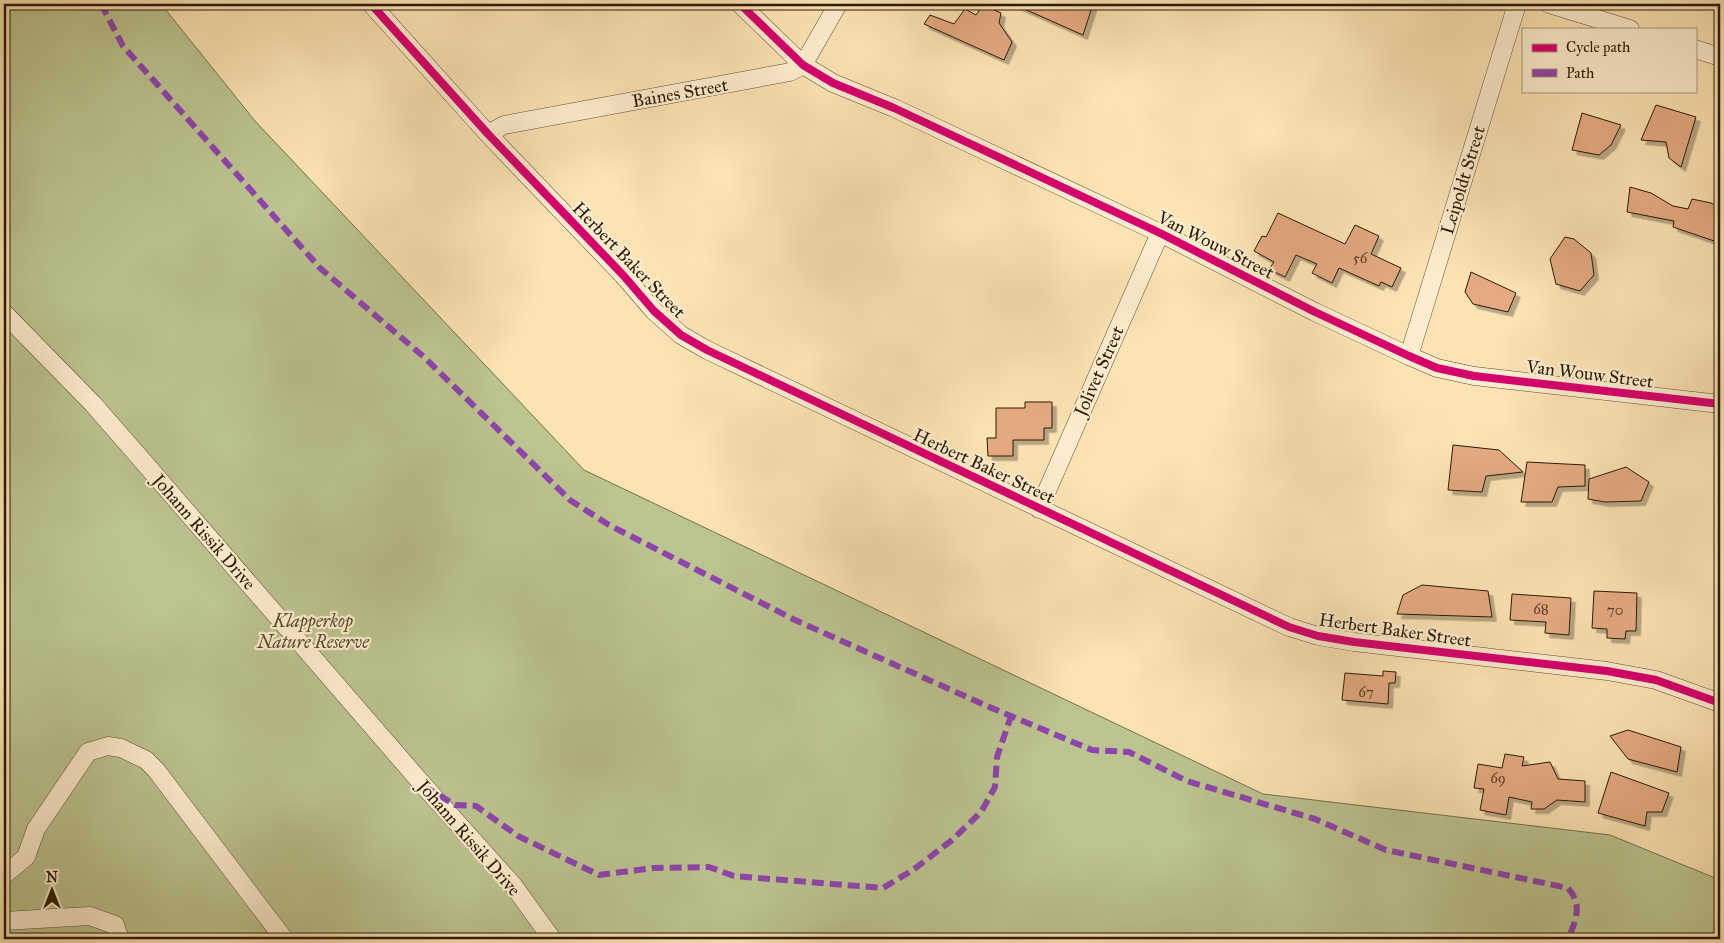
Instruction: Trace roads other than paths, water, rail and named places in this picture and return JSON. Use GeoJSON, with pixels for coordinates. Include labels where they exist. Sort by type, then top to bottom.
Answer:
{"type":"FeatureCollection","features":[{"type":"Feature","properties":{"kind":"street","name":"Herbert Baker Street"},"geometry":{"type":"LineString","coordinates":[[371,4],[488,134],[654,310],[680,335],[707,350],[1289,627],[1318,636],[1607,671],[1656,680],[1720,704]]}},
{"type":"Feature","properties":{"kind":"street","name":"Van Wouw Street"},"geometry":{"type":"LineString","coordinates":[[740,4],[803,65],[833,83],[894,108],[1160,233],[1315,312],[1437,368],[1474,376],[1720,404]]}},
{"type":"Feature","properties":{"kind":"street"},"geometry":{"type":"LineString","coordinates":[[803,65],[838,4]]}},
{"type":"Feature","properties":{"kind":"street","name":"Leipoldt Street"},"geometry":{"type":"LineString","coordinates":[[1409,356],[1517,4]]}},
{"type":"Feature","properties":{"kind":"street"},"geometry":{"type":"LineString","coordinates":[[1549,4],[1627,28]]}},
{"type":"Feature","properties":{"kind":"street"},"geometry":{"type":"LineString","coordinates":[[1696,50],[1720,57]]}},
{"type":"Feature","properties":{"kind":"street","name":"Baines Street"},"geometry":{"type":"LineString","coordinates":[[488,134],[504,125],[769,78],[790,72],[803,65]]}},
{"type":"Feature","properties":{"kind":"street","name":"Jolivet Street"},"geometry":{"type":"LineString","coordinates":[[1039,509],[1160,233]]}},
{"type":"Feature","properties":{"kind":"street","name":"Johann Rissik Drive"},"geometry":{"type":"LineString","coordinates":[[4,313],[93,404],[424,786],[513,885],[552,939]]}},
{"type":"Feature","properties":{"kind":"street"},"geometry":{"type":"LineString","coordinates":[[4,875],[26,857],[36,829],[88,752],[98,747],[121,748],[146,760],[156,770],[284,939]]}},
{"type":"Feature","properties":{"kind":"street"},"geometry":{"type":"LineString","coordinates":[[4,921],[90,916],[115,925],[120,939]]}},
{"type":"Feature","properties":{"kind":"park label","name":"Klapperkop Nature Reserve"},"geometry":{"type":"Point","coordinates":[313,631]}}]}
